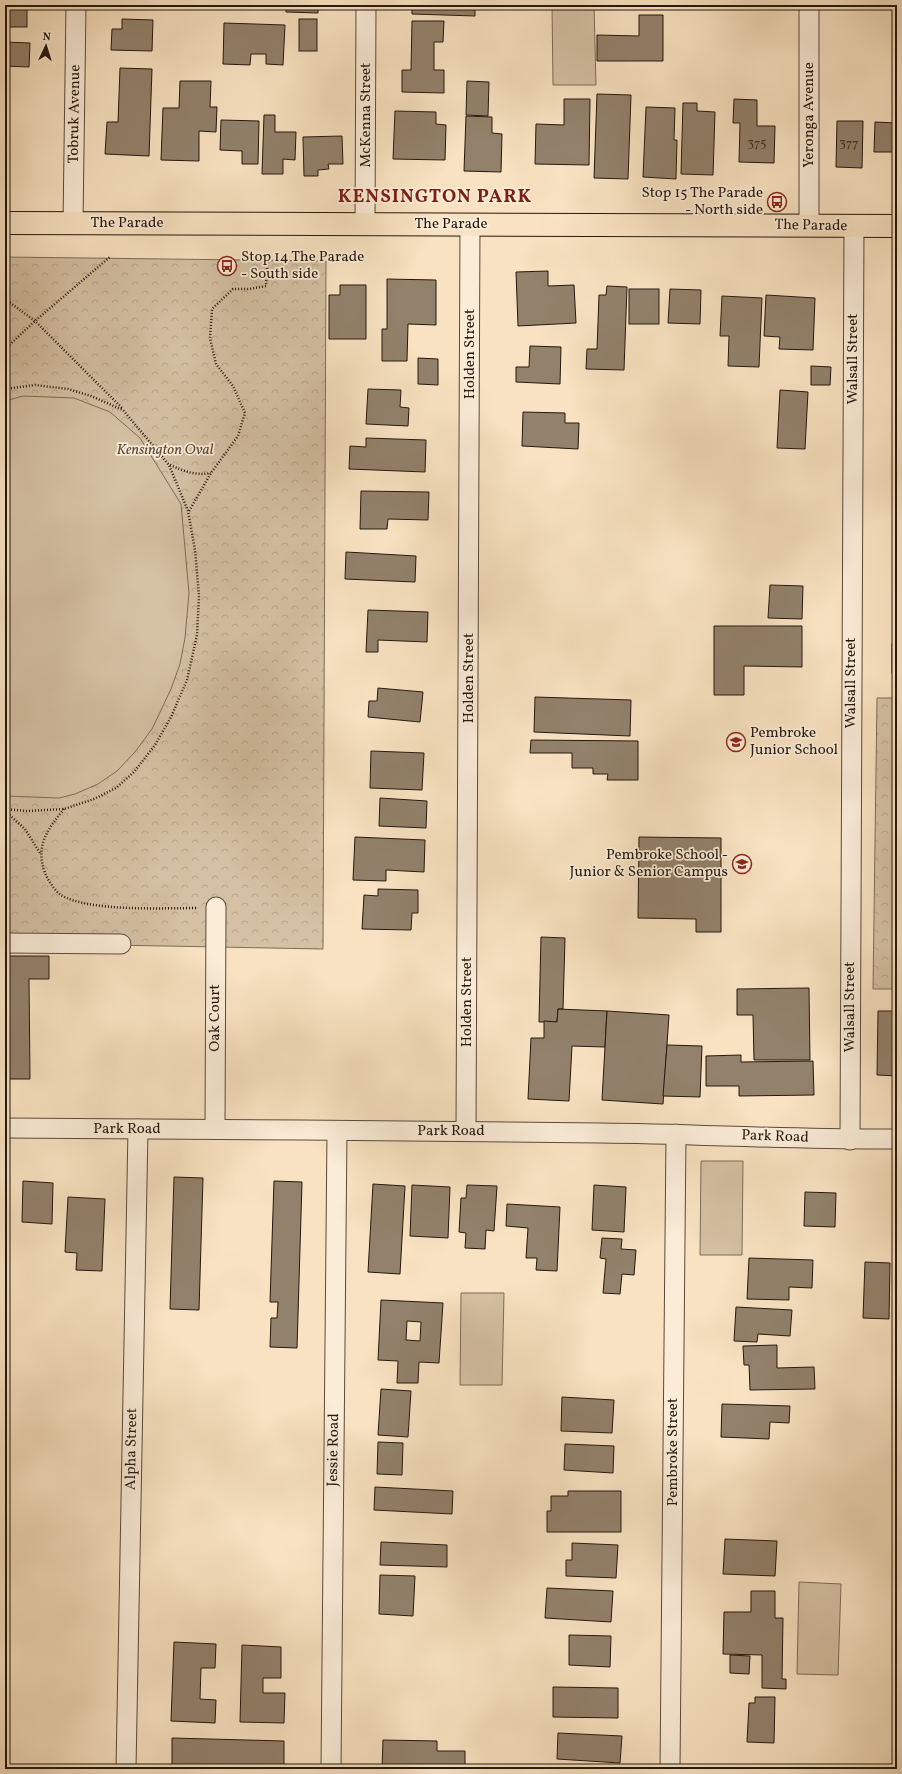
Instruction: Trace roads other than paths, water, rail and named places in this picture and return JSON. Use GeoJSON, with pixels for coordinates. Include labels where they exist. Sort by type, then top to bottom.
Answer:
{"type":"FeatureCollection","features":[{"type":"Feature","properties":{"kind":"main road","name":"The Parade"},"geometry":{"type":"LineString","coordinates":[[5,223],[897,226]]}},
{"type":"Feature","properties":{"kind":"street","name":"Tobruk Avenue"},"geometry":{"type":"LineString","coordinates":[[74,223],[76,5]]}},
{"type":"Feature","properties":{"kind":"street","name":"McKenna Street"},"geometry":{"type":"LineString","coordinates":[[365,224],[366,5]]}},
{"type":"Feature","properties":{"kind":"street","name":"Yeronga Avenue"},"geometry":{"type":"LineString","coordinates":[[808,225],[809,5]]}},
{"type":"Feature","properties":{"kind":"street","name":"Holden Street"},"geometry":{"type":"LineString","coordinates":[[466,1131],[470,224]]}},
{"type":"Feature","properties":{"kind":"street","name":"Walsall Street"},"geometry":{"type":"LineString","coordinates":[[850,1140],[854,226]]}},
{"type":"Feature","properties":{"kind":"street","name":"Oak Court"},"geometry":{"type":"LineString","coordinates":[[215,1129],[216,908]]}},
{"type":"Feature","properties":{"kind":"street"},"geometry":{"type":"LineString","coordinates":[[5,943],[120,944]]}},
{"type":"Feature","properties":{"kind":"street","name":"Park Road"},"geometry":{"type":"LineString","coordinates":[[5,1128],[215,1129],[337,1132],[466,1131],[676,1134],[850,1140],[897,1139]]}},
{"type":"Feature","properties":{"kind":"street","name":"Alpha Street"},"geometry":{"type":"LineString","coordinates":[[126,1769],[138,1129]]}},
{"type":"Feature","properties":{"kind":"street","name":"Jessie Road"},"geometry":{"type":"LineString","coordinates":[[331,1769],[337,1132]]}},
{"type":"Feature","properties":{"kind":"street","name":"Pembroke Street"},"geometry":{"type":"LineString","coordinates":[[670,1769],[676,1134]]}},
{"type":"Feature","properties":{"kind":"place","name":"Stop 15 The Parade - North side"},"geometry":{"type":"Point","coordinates":[777,202]}},
{"type":"Feature","properties":{"kind":"place","name":"Stop 14 The Parade - South side"},"geometry":{"type":"Point","coordinates":[227,266]}},
{"type":"Feature","properties":{"kind":"place","name":"Pembroke Junior School"},"geometry":{"type":"Point","coordinates":[736,742]}},
{"type":"Feature","properties":{"kind":"place","name":"Pembroke School - Junior & Senior Campus"},"geometry":{"type":"Point","coordinates":[742,864]}},
{"type":"Feature","properties":{"kind":"district","name":"KENSINGTON PARK"},"geometry":{"type":"Point","coordinates":[435,197]}},
{"type":"Feature","properties":{"kind":"park label","name":"Kensington Oval"},"geometry":{"type":"Point","coordinates":[165,450]}}]}
